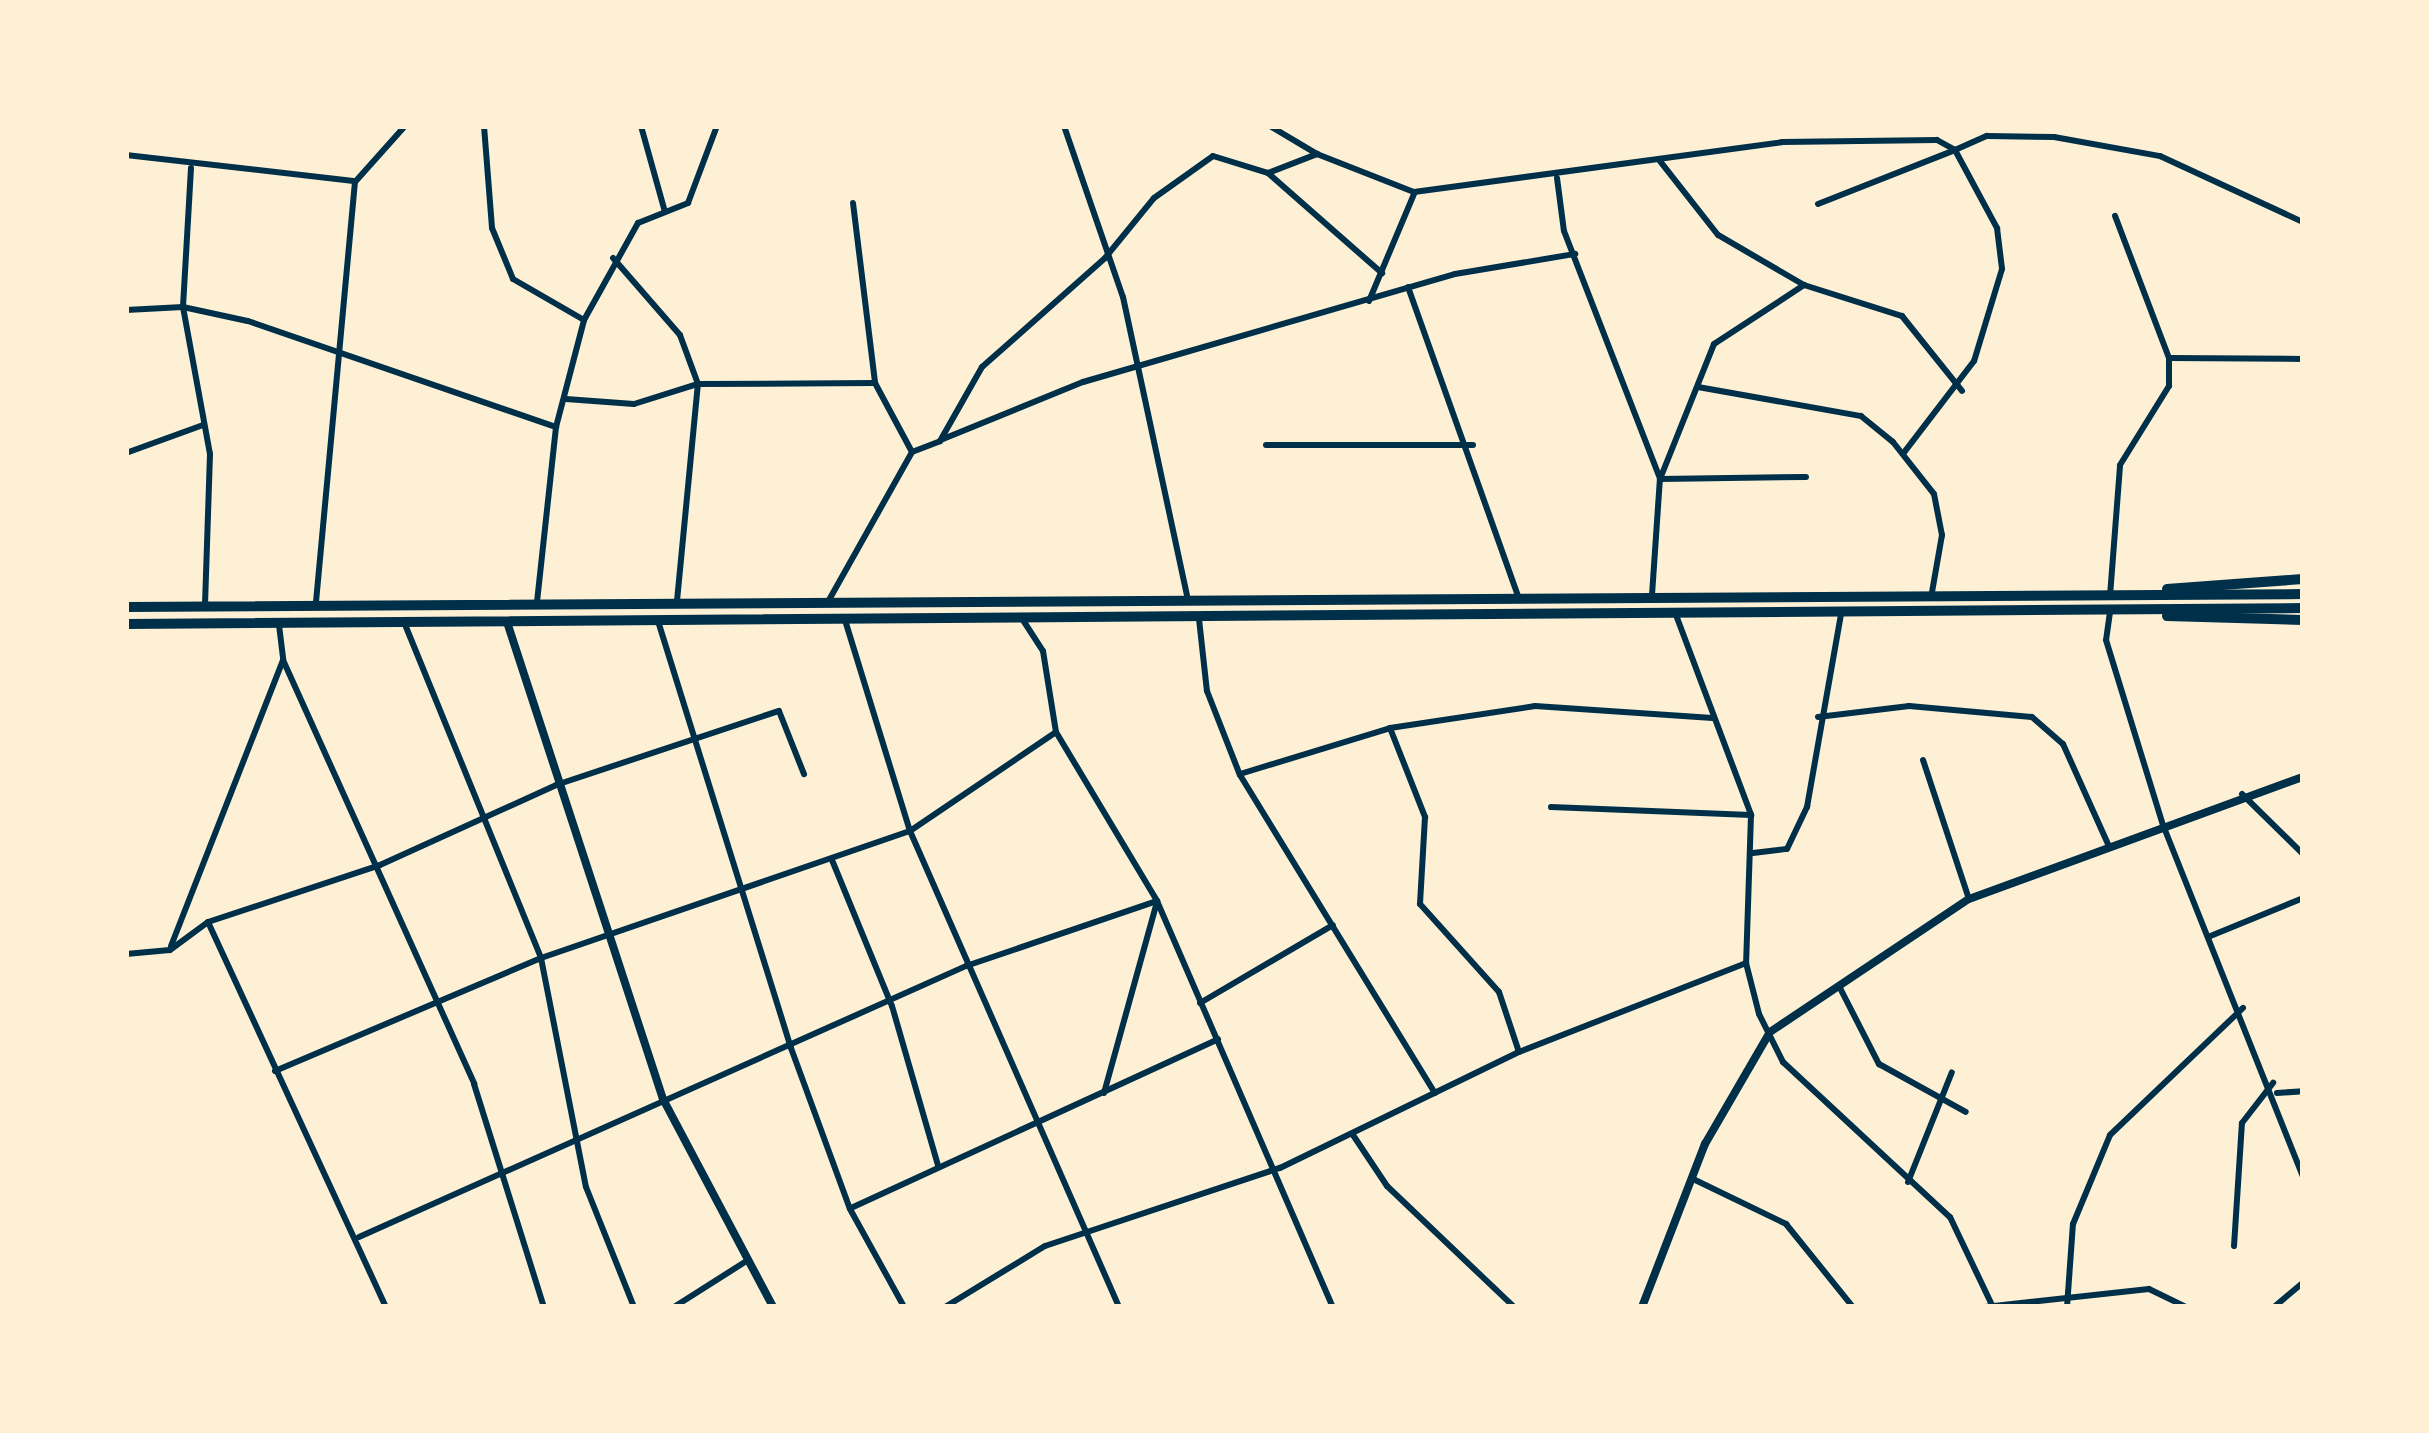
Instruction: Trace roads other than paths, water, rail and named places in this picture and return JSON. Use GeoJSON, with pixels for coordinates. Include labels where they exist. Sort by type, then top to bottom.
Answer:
{"type":"FeatureCollection","features":[{"type":"Feature","properties":{"kind":"main road"},"geometry":{"type":"LineString","coordinates":[[2110,596],[2303,580]]}},
{"type":"Feature","properties":{"kind":"main road"},"geometry":{"type":"LineString","coordinates":[[126,607],[1187,595],[1931,598],[2303,594]]}},
{"type":"Feature","properties":{"kind":"main road"},"geometry":{"type":"LineString","coordinates":[[126,624],[2303,608]]}},
{"type":"Feature","properties":{"kind":"main road"},"geometry":{"type":"LineString","coordinates":[[2110,612],[2303,620]]}},
{"type":"Feature","properties":{"kind":"street"},"geometry":{"type":"LineString","coordinates":[[316,602],[355,182],[405,126]]}},
{"type":"Feature","properties":{"kind":"street"},"geometry":{"type":"LineString","coordinates":[[484,126],[492,228],[513,279],[584,320]]}},
{"type":"Feature","properties":{"kind":"street"},"geometry":{"type":"LineString","coordinates":[[641,126],[665,212]]}},
{"type":"Feature","properties":{"kind":"street"},"geometry":{"type":"LineString","coordinates":[[537,602],[556,427],[584,320],[613,258],[638,223],[688,203],[717,126]]}},
{"type":"Feature","properties":{"kind":"street"},"geometry":{"type":"LineString","coordinates":[[1064,126],[1123,297],[1131,370],[1187,595]]}},
{"type":"Feature","properties":{"kind":"street"},"geometry":{"type":"LineString","coordinates":[[1270,126],[1317,154],[1414,192],[1557,178],[1782,142],[1937,140],[1955,150],[1983,193],[2002,269],[1961,391],[1903,454]]}},
{"type":"Feature","properties":{"kind":"street"},"geometry":{"type":"LineString","coordinates":[[1818,204],[1987,136],[2120,142],[2303,223]]}},
{"type":"Feature","properties":{"kind":"street"},"geometry":{"type":"LineString","coordinates":[[1268,173],[1317,154]]}},
{"type":"Feature","properties":{"kind":"street"},"geometry":{"type":"LineString","coordinates":[[126,155],[191,168],[355,182]]}},
{"type":"Feature","properties":{"kind":"street"},"geometry":{"type":"LineString","coordinates":[[940,441],[982,367],[1106,258],[1154,198],[1213,156],[1268,173],[1382,273]]}},
{"type":"Feature","properties":{"kind":"street"},"geometry":{"type":"LineString","coordinates":[[1660,161],[1718,235],[1804,285],[1902,316],[1961,391]]}},
{"type":"Feature","properties":{"kind":"street"},"geometry":{"type":"LineString","coordinates":[[191,168],[183,307],[213,495],[205,607]]}},
{"type":"Feature","properties":{"kind":"street"},"geometry":{"type":"LineString","coordinates":[[1557,178],[1575,254],[1660,479]]}},
{"type":"Feature","properties":{"kind":"street"},"geometry":{"type":"LineString","coordinates":[[1369,301],[1414,192]]}},
{"type":"Feature","properties":{"kind":"street"},"geometry":{"type":"LineString","coordinates":[[853,203],[875,383],[912,452]]}},
{"type":"Feature","properties":{"kind":"street"},"geometry":{"type":"LineString","coordinates":[[2110,596],[2120,465],[2169,386],[2169,358],[2115,216]]}},
{"type":"Feature","properties":{"kind":"street"},"geometry":{"type":"LineString","coordinates":[[829,600],[912,452],[1131,370],[1408,287],[1575,254]]}},
{"type":"Feature","properties":{"kind":"street"},"geometry":{"type":"LineString","coordinates":[[613,258],[680,334],[698,384],[677,601]]}},
{"type":"Feature","properties":{"kind":"street"},"geometry":{"type":"LineString","coordinates":[[1652,596],[1660,479],[1714,344],[1804,285]]}},
{"type":"Feature","properties":{"kind":"street"},"geometry":{"type":"LineString","coordinates":[[1408,287],[1473,445],[1518,596]]}},
{"type":"Feature","properties":{"kind":"street"},"geometry":{"type":"LineString","coordinates":[[126,310],[183,307],[556,427]]}},
{"type":"Feature","properties":{"kind":"street"},"geometry":{"type":"LineString","coordinates":[[2169,358],[2303,359]]}},
{"type":"Feature","properties":{"kind":"street"},"geometry":{"type":"LineString","coordinates":[[566,399],[634,404],[698,384],[875,383]]}},
{"type":"Feature","properties":{"kind":"street"},"geometry":{"type":"LineString","coordinates":[[1698,387],[1862,416],[1903,454],[1934,494],[1942,535],[1931,598]]}},
{"type":"Feature","properties":{"kind":"street"},"geometry":{"type":"LineString","coordinates":[[126,453],[203,424]]}},
{"type":"Feature","properties":{"kind":"street"},"geometry":{"type":"LineString","coordinates":[[1266,445],[1473,445]]}},
{"type":"Feature","properties":{"kind":"street"},"geometry":{"type":"LineString","coordinates":[[1660,479],[1806,477]]}},
{"type":"Feature","properties":{"kind":"street"},"geometry":{"type":"LineString","coordinates":[[2110,612],[2106,640],[2163,825],[2277,1093],[2303,1177]]}},
{"type":"Feature","properties":{"kind":"street"},"geometry":{"type":"LineString","coordinates":[[1676,615],[1750,815],[1753,853],[1746,962],[1783,1062],[1949,1217],[1990,1306],[2069,1290],[2149,1289],[2186,1307]]}},
{"type":"Feature","properties":{"kind":"street"},"geometry":{"type":"LineString","coordinates":[[1753,853],[1787,849],[1807,807],[1818,717],[1840,615]]}},
{"type":"Feature","properties":{"kind":"street"},"geometry":{"type":"LineString","coordinates":[[1021,617],[1043,652],[1056,732],[1157,901],[1200,1003],[1280,1168],[1334,1307]]}},
{"type":"Feature","properties":{"kind":"street"},"geometry":{"type":"LineString","coordinates":[[1199,617],[1207,691],[1240,775],[1436,1093]]}},
{"type":"Feature","properties":{"kind":"street"},"geometry":{"type":"LineString","coordinates":[[845,620],[910,831],[966,966],[1090,1228],[1120,1307]]}},
{"type":"Feature","properties":{"kind":"street"},"geometry":{"type":"LineString","coordinates":[[658,621],[791,1048],[850,1209],[904,1307]]}},
{"type":"Feature","properties":{"kind":"street"},"geometry":{"type":"LineString","coordinates":[[404,622],[541,958],[576,1135],[634,1307]]}},
{"type":"Feature","properties":{"kind":"street"},"geometry":{"type":"LineString","coordinates":[[507,622],[605,940],[663,1099],[772,1307]]}},
{"type":"Feature","properties":{"kind":"street"},"geometry":{"type":"LineString","coordinates":[[278,623],[283,660],[440,999],[544,1307]]}},
{"type":"Feature","properties":{"kind":"street"},"geometry":{"type":"LineString","coordinates":[[170,950],[283,660]]}},
{"type":"Feature","properties":{"kind":"street"},"geometry":{"type":"LineString","coordinates":[[1240,775],[1390,728],[1535,706],[1713,718]]}},
{"type":"Feature","properties":{"kind":"street"},"geometry":{"type":"LineString","coordinates":[[1818,717],[1909,706],[2032,718],[2063,744],[2108,844]]}},
{"type":"Feature","properties":{"kind":"street"},"geometry":{"type":"LineString","coordinates":[[126,954],[170,950],[208,922],[380,865],[486,821],[556,784],[695,746],[779,711],[804,774]]}},
{"type":"Feature","properties":{"kind":"street"},"geometry":{"type":"LineString","coordinates":[[1390,728],[1425,817],[1420,904],[1499,992],[1519,1052]]}},
{"type":"Feature","properties":{"kind":"street"},"geometry":{"type":"LineString","coordinates":[[274,1071],[541,958],[605,940],[910,831],[1056,732]]}},
{"type":"Feature","properties":{"kind":"street"},"geometry":{"type":"LineString","coordinates":[[1923,760],[1969,899]]}},
{"type":"Feature","properties":{"kind":"street"},"geometry":{"type":"LineString","coordinates":[[1642,1307],[1691,1178],[1770,1031],[1969,899],[2242,794],[2303,777]]}},
{"type":"Feature","properties":{"kind":"street"},"geometry":{"type":"LineString","coordinates":[[2242,794],[2303,854]]}},
{"type":"Feature","properties":{"kind":"street"},"geometry":{"type":"LineString","coordinates":[[1551,807],[1750,815]]}},
{"type":"Feature","properties":{"kind":"street"},"geometry":{"type":"LineString","coordinates":[[832,860],[892,1006],[938,1165]]}},
{"type":"Feature","properties":{"kind":"street"},"geometry":{"type":"LineString","coordinates":[[2208,937],[2303,898]]}},
{"type":"Feature","properties":{"kind":"street"},"geometry":{"type":"LineString","coordinates":[[359,1238],[497,1168],[892,1006],[966,966],[1157,901]]}},
{"type":"Feature","properties":{"kind":"street"},"geometry":{"type":"LineString","coordinates":[[1104,1093],[1157,901]]}},
{"type":"Feature","properties":{"kind":"street"},"geometry":{"type":"LineString","coordinates":[[208,922],[274,1071],[359,1238],[386,1307]]}},
{"type":"Feature","properties":{"kind":"street"},"geometry":{"type":"LineString","coordinates":[[1200,1003],[1333,925]]}},
{"type":"Feature","properties":{"kind":"street"},"geometry":{"type":"LineString","coordinates":[[945,1307],[1090,1228],[1280,1168],[1519,1052],[1746,962]]}},
{"type":"Feature","properties":{"kind":"street"},"geometry":{"type":"LineString","coordinates":[[1838,982],[1879,1064],[1938,1101],[1966,1112]]}},
{"type":"Feature","properties":{"kind":"street"},"geometry":{"type":"LineString","coordinates":[[2067,1307],[2073,1224],[2110,1135],[2243,1008]]}},
{"type":"Feature","properties":{"kind":"street"},"geometry":{"type":"LineString","coordinates":[[850,1209],[1218,1039]]}},
{"type":"Feature","properties":{"kind":"street"},"geometry":{"type":"LineString","coordinates":[[1908,1182],[1952,1072]]}},
{"type":"Feature","properties":{"kind":"street"},"geometry":{"type":"LineString","coordinates":[[2234,1246],[2242,1123],[2273,1083]]}},
{"type":"Feature","properties":{"kind":"street"},"geometry":{"type":"LineString","coordinates":[[2277,1093],[2303,1091]]}},
{"type":"Feature","properties":{"kind":"street"},"geometry":{"type":"LineString","coordinates":[[1352,1134],[1387,1186],[1514,1307]]}},
{"type":"Feature","properties":{"kind":"street"},"geometry":{"type":"LineString","coordinates":[[1691,1178],[1786,1225],[1853,1307]]}},
{"type":"Feature","properties":{"kind":"street"},"geometry":{"type":"LineString","coordinates":[[674,1307],[745,1262]]}},
{"type":"Feature","properties":{"kind":"street"},"geometry":{"type":"LineString","coordinates":[[2274,1307],[2303,1283]]}}]}
